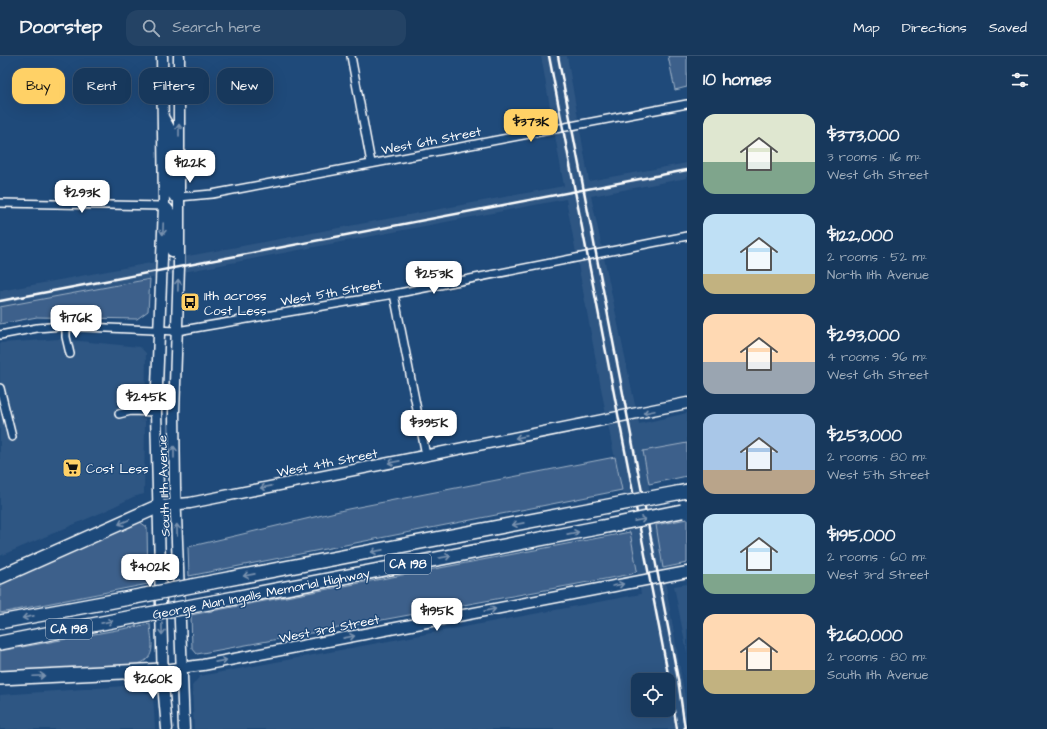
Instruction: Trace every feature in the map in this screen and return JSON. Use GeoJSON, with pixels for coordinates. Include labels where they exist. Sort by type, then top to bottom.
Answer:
{"type":"FeatureCollection","features":[{"type":"Feature","properties":{"kind":"highway","name":"George Alan Ingalls Memorial Highway"},"geometry":{"type":"LineString","coordinates":[[0,622],[684,492]]}},
{"type":"Feature","properties":{"kind":"highway"},"geometry":{"type":"LineString","coordinates":[[0,577],[160,506]]}},
{"type":"Feature","properties":{"kind":"highway","name":"George Alan Ingalls Memorial Highway"},"geometry":{"type":"LineString","coordinates":[[0,643],[685,511]]}},
{"type":"Feature","properties":{"kind":"highway"},"geometry":{"type":"LineString","coordinates":[[0,678],[163,670]]}},
{"type":"Feature","properties":{"kind":"main road","name":"South 11th Avenue"},"geometry":{"type":"LineString","coordinates":[[162,56],[164,206],[156,412],[160,506],[163,670],[167,729]]}},
{"type":"Feature","properties":{"kind":"main road","name":"South 11th Avenue"},"geometry":{"type":"LineString","coordinates":[[179,56],[179,267],[174,413],[184,729]]}},
{"type":"Feature","properties":{"kind":"main road"},"geometry":{"type":"LineString","coordinates":[[162,115],[171,131],[170,190],[174,196],[179,197]]}},
{"type":"Feature","properties":{"kind":"main road"},"geometry":{"type":"LineString","coordinates":[[164,206],[169,209],[172,218],[172,251],[179,254]]}},
{"type":"Feature","properties":{"kind":"main road","name":"West 4th Street"},"geometry":{"type":"LineString","coordinates":[[160,506],[176,505],[687,403]]}},
{"type":"Feature","properties":{"kind":"main road","name":"West 3rd Street"},"geometry":{"type":"LineString","coordinates":[[163,670],[210,663],[687,572]]}},
{"type":"Feature","properties":{"kind":"street"},"geometry":{"type":"LineString","coordinates":[[351,56],[371,163]]}},
{"type":"Feature","properties":{"kind":"street","name":"West 6th Street"},"geometry":{"type":"LineString","coordinates":[[179,197],[212,194],[687,104]]}},
{"type":"Feature","properties":{"kind":"street"},"geometry":{"type":"LineString","coordinates":[[0,203],[164,206]]}},
{"type":"Feature","properties":{"kind":"street","name":"West 5th Street"},"geometry":{"type":"LineString","coordinates":[[0,334],[37,328],[66,326],[177,331],[394,294],[687,236]]}},
{"type":"Feature","properties":{"kind":"street"},"geometry":{"type":"LineString","coordinates":[[394,294],[426,456]]}},
{"type":"Feature","properties":{"kind":"street"},"geometry":{"type":"LineString","coordinates":[[66,326],[70,354]]}},
{"type":"Feature","properties":{"kind":"street"},"geometry":{"type":"LineString","coordinates":[[0,388],[12,437]]}},
{"type":"Feature","properties":{"kind":"street"},"geometry":{"type":"LineString","coordinates":[[119,414],[131,411],[156,412]]}},
{"type":"Feature","properties":{"kind":"shaded area"},"geometry":{"type":"Polygon","coordinates":[[[541,56],[567,56],[589,181],[687,163],[687,178],[591,196],[639,424],[687,413],[687,443],[643,452],[687,709],[687,729],[194,729],[192,686],[200,676],[641,594],[566,199],[0,307],[0,291],[564,186],[541,56]]]}},
{"type":"Feature","properties":{"kind":"shaded area"},"geometry":{"type":"Polygon","coordinates":[[[668,56],[687,56],[687,87],[675,90],[668,56]]]}},
{"type":"Feature","properties":{"kind":"shaded area"},"geometry":{"type":"Polygon","coordinates":[[[150,279],[148,311],[137,319],[37,317],[0,324],[0,307],[150,279]]]}},
{"type":"Feature","properties":{"kind":"shaded area"},"geometry":{"type":"Polygon","coordinates":[[[59,339],[140,347],[146,353],[144,494],[133,497],[103,512],[0,556],[0,343],[59,339]]]}},
{"type":"Feature","properties":{"kind":"shaded area"},"geometry":{"type":"Polygon","coordinates":[[[687,443],[687,476],[649,484],[643,451],[687,443]]]}},
{"type":"Feature","properties":{"kind":"shaded area"},"geometry":{"type":"Polygon","coordinates":[[[615,457],[622,490],[189,576],[188,547],[348,509],[615,457]]]}},
{"type":"Feature","properties":{"kind":"shaded area"},"geometry":{"type":"Polygon","coordinates":[[[687,519],[687,563],[663,568],[656,525],[687,519]]]}},
{"type":"Feature","properties":{"kind":"shaded area"},"geometry":{"type":"Polygon","coordinates":[[[140,522],[147,527],[148,584],[0,613],[0,581],[140,522]]]}},
{"type":"Feature","properties":{"kind":"shaded area"},"geometry":{"type":"Polygon","coordinates":[[[630,532],[637,570],[632,574],[197,654],[192,648],[191,615],[630,532]]]}},
{"type":"Feature","properties":{"kind":"shaded area"},"geometry":{"type":"Polygon","coordinates":[[[687,584],[687,653],[674,586],[687,584]]]}},
{"type":"Feature","properties":{"kind":"shaded area"},"geometry":{"type":"Polygon","coordinates":[[[150,624],[152,643],[151,653],[148,658],[138,664],[0,674],[0,651],[150,624]]]}},
{"type":"Feature","properties":{"kind":"shaded area"},"geometry":{"type":"Polygon","coordinates":[[[125,686],[153,695],[155,729],[0,729],[0,695],[125,686]]]}},
{"type":"Feature","properties":{"kind":"railway"},"geometry":{"type":"LineString","coordinates":[[549,56],[668,674],[677,729]]}},
{"type":"Feature","properties":{"kind":"railway"},"geometry":{"type":"LineString","coordinates":[[558,56],[678,679],[685,729]]}},
{"type":"Feature","properties":{"kind":"railway"},"geometry":{"type":"LineString","coordinates":[[0,301],[687,170]]}},
{"type":"Feature","properties":{"kind":"place","name":"11th across Cost Less"},"geometry":{"type":"Point","coordinates":[190,302]}},
{"type":"Feature","properties":{"kind":"place","name":"Cost Less"},"geometry":{"type":"Point","coordinates":[72,468]}}]}
